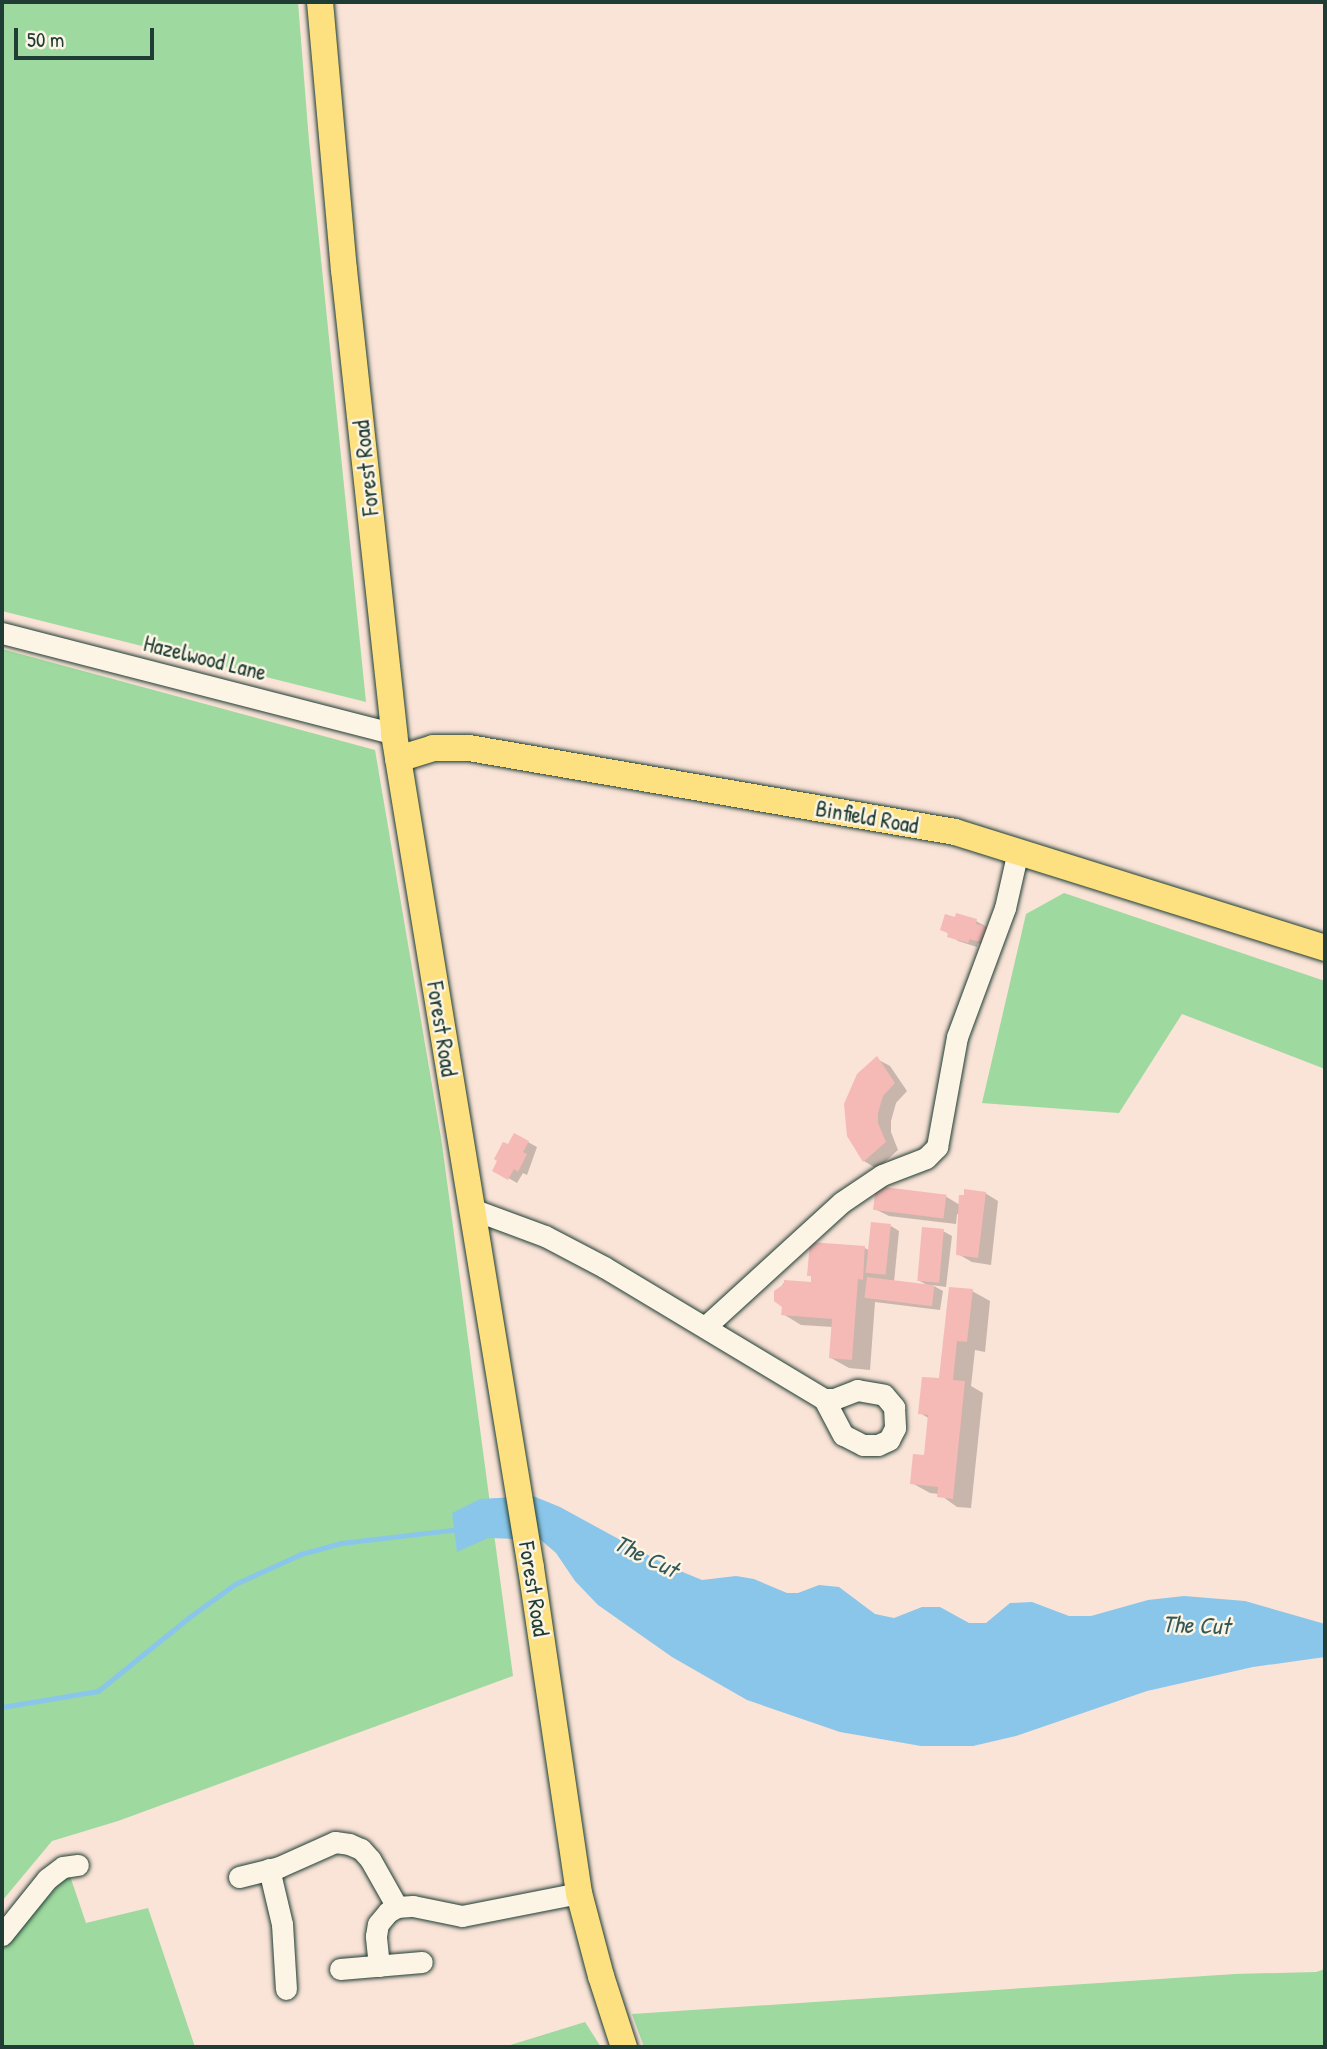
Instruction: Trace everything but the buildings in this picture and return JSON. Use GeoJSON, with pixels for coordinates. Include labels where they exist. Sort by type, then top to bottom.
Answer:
{"type":"FeatureCollection","features":[{"type":"Feature","properties":{"kind":"main road","name":"Forest Road"},"geometry":{"type":"LineString","coordinates":[[320,2],[344,270],[396,746],[529,1556],[579,1893],[624,2047]]}},
{"type":"Feature","properties":{"kind":"main road","name":"Binfield Road"},"geometry":{"type":"LineString","coordinates":[[396,746],[468,748],[955,832],[1325,948]]}},
{"type":"Feature","properties":{"kind":"street","name":"Hazelwood Lane"},"geometry":{"type":"LineString","coordinates":[[2,633],[396,746]]}},
{"type":"Feature","properties":{"kind":"street"},"geometry":{"type":"LineString","coordinates":[[705,1327],[842,1202],[882,1175],[926,1158],[937,1147],[957,1037],[1005,908],[1018,850]]}},
{"type":"Feature","properties":{"kind":"street"},"geometry":{"type":"LineString","coordinates":[[472,1209],[545,1236],[705,1327],[824,1399]]}},
{"type":"Feature","properties":{"kind":"street"},"geometry":{"type":"LineString","coordinates":[[239,1877],[269,1869],[335,1842],[349,1844],[361,1849],[370,1859],[397,1908]]}},
{"type":"Feature","properties":{"kind":"street"},"geometry":{"type":"LineString","coordinates":[[2,1936],[47,1879],[64,1867],[78,1865]]}},
{"type":"Feature","properties":{"kind":"street"},"geometry":{"type":"LineString","coordinates":[[269,1869],[282,1924],[286,1989]]}},
{"type":"Feature","properties":{"kind":"street"},"geometry":{"type":"LineString","coordinates":[[379,1966],[376,1936],[379,1924],[388,1912],[397,1908],[413,1906],[462,1916],[579,1893]]}},
{"type":"Feature","properties":{"kind":"street"},"geometry":{"type":"LineString","coordinates":[[340,1969],[422,1962]]}},
{"type":"Feature","properties":{"kind":"green space"},"geometry":{"type":"Polygon","coordinates":[[[2,2],[298,2],[309,141],[366,702],[2,611],[2,2]]]}},
{"type":"Feature","properties":{"kind":"green space"},"geometry":{"type":"Polygon","coordinates":[[[2,649],[375,750],[442,1144],[513,1676],[118,1821],[52,1841],[2,1901],[2,649]]]}},
{"type":"Feature","properties":{"kind":"green space"},"geometry":{"type":"Polygon","coordinates":[[[1064,893],[1325,981],[1325,1069],[1182,1014],[1119,1113],[982,1103],[1026,914],[1064,893]]]}},
{"type":"Feature","properties":{"kind":"green space"},"geometry":{"type":"Polygon","coordinates":[[[69,1873],[86,1923],[148,1908],[195,2047],[2,2047],[2,1949],[69,1873]]]}},
{"type":"Feature","properties":{"kind":"green space"},"geometry":{"type":"Polygon","coordinates":[[[1325,1969],[1325,2047],[644,2047],[632,2014],[1235,1974],[1316,1972],[1325,1969]]]}},
{"type":"Feature","properties":{"kind":"green space"},"geometry":{"type":"Polygon","coordinates":[[[585,2022],[601,2047],[504,2047],[585,2022]]]}},
{"type":"Feature","properties":{"kind":"water"},"geometry":{"type":"Polygon","coordinates":[[[533,1496],[560,1507],[668,1566],[702,1580],[736,1576],[754,1579],[787,1593],[798,1593],[819,1585],[839,1587],[875,1614],[894,1618],[922,1607],[940,1607],[969,1623],[986,1623],[1010,1603],[1032,1602],[1069,1616],[1091,1616],[1148,1600],[1184,1596],[1245,1601],[1325,1624],[1325,1657],[1253,1667],[1147,1691],[1016,1736],[973,1746],[921,1746],[840,1732],[747,1700],[672,1657],[598,1605],[575,1581],[556,1553],[541,1540],[488,1538],[457,1552],[452,1513],[480,1499],[533,1496]]]}},
{"type":"Feature","properties":{"kind":"waterway","name":"The Cut"},"geometry":{"type":"LineString","coordinates":[[2,1707],[98,1691],[188,1618],[235,1584],[301,1554],[341,1543],[461,1529]]}}]}
